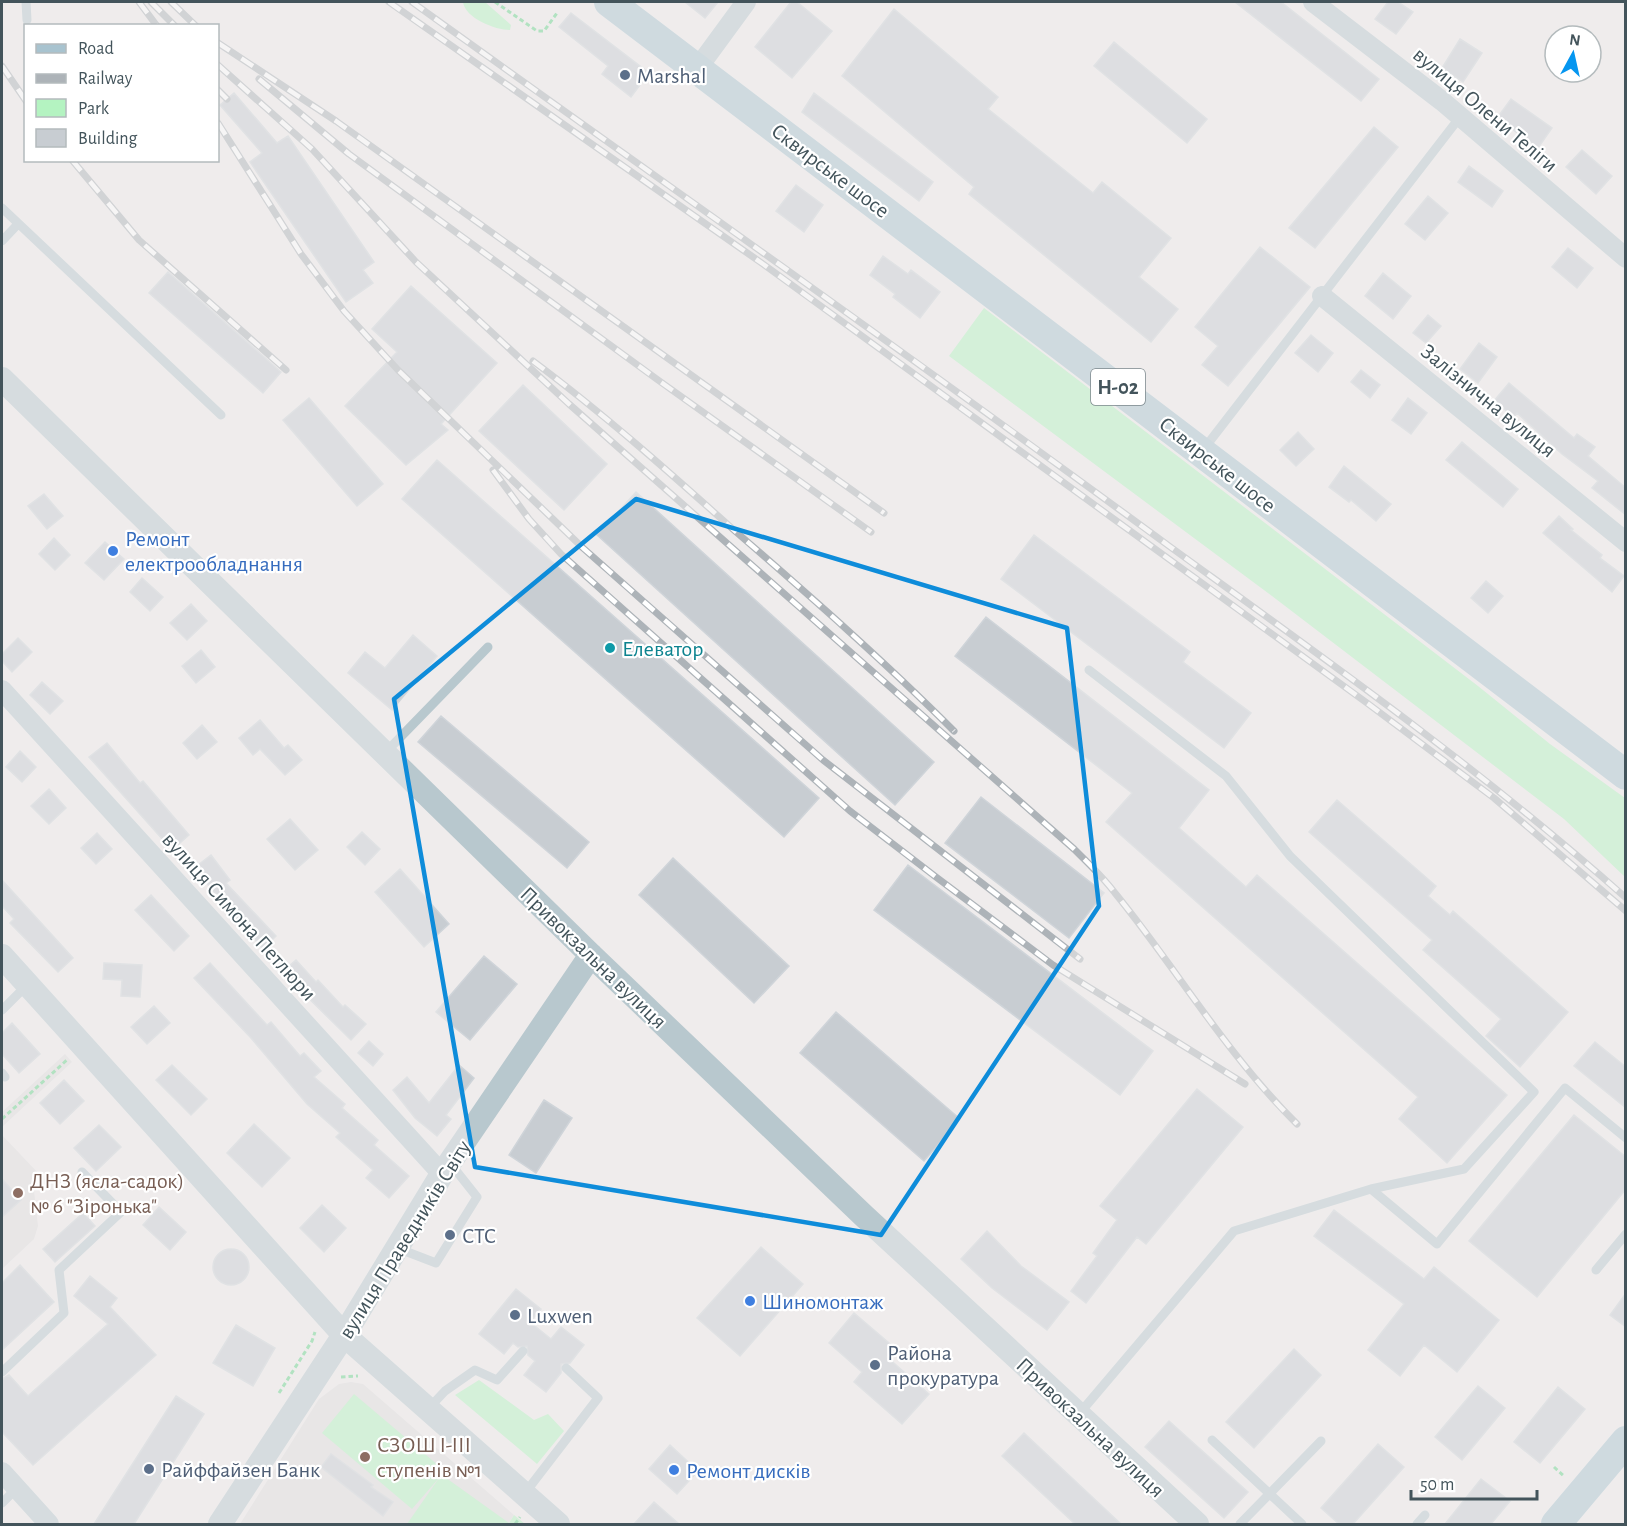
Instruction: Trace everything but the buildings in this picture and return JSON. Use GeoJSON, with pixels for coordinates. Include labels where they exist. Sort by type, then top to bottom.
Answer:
{"type":"FeatureCollection","features":[{"type":"Feature","properties":{"kind":"main road","name":"Сквирське шосе"},"geometry":{"type":"LineString","coordinates":[[609,2],[1202,451],[1480,667],[1626,775]]}},
{"type":"Feature","properties":{"kind":"main road"},"geometry":{"type":"LineString","coordinates":[[1556,1524],[1626,1441]]}},
{"type":"Feature","properties":{"kind":"street"},"geometry":{"type":"LineString","coordinates":[[697,69],[746,2]]}},
{"type":"Feature","properties":{"kind":"street","name":"вулиця Олени Теліги"},"geometry":{"type":"LineString","coordinates":[[1313,2],[1442,100],[1626,258]]}},
{"type":"Feature","properties":{"kind":"street","name":"Залізнична вулиця"},"geometry":{"type":"LineString","coordinates":[[1322,296],[1626,542]]}},
{"type":"Feature","properties":{"kind":"street","name":"Привокзальна вулиця"},"geometry":{"type":"LineString","coordinates":[[2,379],[591,955],[1077,1415],[1197,1524]]}},
{"type":"Feature","properties":{"kind":"street","name":"вулиця Симона Петлюри"},"geometry":{"type":"LineString","coordinates":[[2,690],[446,1169]]}},
{"type":"Feature","properties":{"kind":"street","name":"вулиця Праведників Світу"},"geometry":{"type":"LineString","coordinates":[[220,1524],[344,1335],[446,1169],[591,955]]}},
{"type":"Feature","properties":{"kind":"street"},"geometry":{"type":"LineString","coordinates":[[2,956],[344,1335],[558,1524]]}},
{"type":"Feature","properties":{"kind":"street"},"geometry":{"type":"LineString","coordinates":[[2,1472],[49,1524]]}},
{"type":"Feature","properties":{"kind":"lane"},"geometry":{"type":"LineString","coordinates":[[26,2],[27,20]]}},
{"type":"Feature","properties":{"kind":"lane"},"geometry":{"type":"LineString","coordinates":[[1202,451],[1460,117]]}},
{"type":"Feature","properties":{"kind":"lane"},"geometry":{"type":"LineString","coordinates":[[2,208],[221,415]]}},
{"type":"Feature","properties":{"kind":"lane"},"geometry":{"type":"LineString","coordinates":[[2,241],[18,224]]}},
{"type":"Feature","properties":{"kind":"lane"},"geometry":{"type":"LineString","coordinates":[[385,753],[488,647]]}},
{"type":"Feature","properties":{"kind":"lane"},"geometry":{"type":"LineString","coordinates":[[1077,1415],[1234,1231],[1371,1189],[1464,1169],[1534,1092],[1290,856],[1226,776],[1089,670]]}},
{"type":"Feature","properties":{"kind":"lane"},"geometry":{"type":"LineString","coordinates":[[2,1010],[28,984]]}},
{"type":"Feature","properties":{"kind":"lane"},"geometry":{"type":"LineString","coordinates":[[1371,1189],[1437,1244],[1565,1088],[1626,1138]]}},
{"type":"Feature","properties":{"kind":"lane"},"geometry":{"type":"LineString","coordinates":[[397,1248],[436,1263],[477,1197],[446,1169]]}},
{"type":"Feature","properties":{"kind":"lane"},"geometry":{"type":"LineString","coordinates":[[2,1372],[64,1313],[59,1270],[121,1212],[82,1172]]}},
{"type":"Feature","properties":{"kind":"lane"},"geometry":{"type":"LineString","coordinates":[[1596,1270],[1626,1234]]}},
{"type":"Feature","properties":{"kind":"lane"},"geometry":{"type":"LineString","coordinates":[[428,1410],[445,1390],[475,1370],[497,1380],[523,1351]]}},
{"type":"Feature","properties":{"kind":"lane"},"geometry":{"type":"LineString","coordinates":[[523,1494],[598,1398],[566,1368]]}},
{"type":"Feature","properties":{"kind":"lane"},"geometry":{"type":"LineString","coordinates":[[1212,1440],[1302,1524]]}},
{"type":"Feature","properties":{"kind":"lane"},"geometry":{"type":"LineString","coordinates":[[1240,1524],[1321,1441]]}},
{"type":"Feature","properties":{"kind":"lane"},"geometry":{"type":"LineString","coordinates":[[2,1503],[16,1489]]}},
{"type":"Feature","properties":{"kind":"lane"},"geometry":{"type":"LineString","coordinates":[[1417,1524],[1425,1515]]}},
{"type":"Feature","properties":{"kind":"path"},"geometry":{"type":"LineString","coordinates":[[495,2],[537,31],[544,31],[557,14]]}},
{"type":"Feature","properties":{"kind":"path"},"geometry":{"type":"LineString","coordinates":[[2,1119],[83,1046]]}},
{"type":"Feature","properties":{"kind":"path"},"geometry":{"type":"LineString","coordinates":[[334,1380],[354,1375],[366,1377]]}},
{"type":"Feature","properties":{"kind":"path"},"geometry":{"type":"LineString","coordinates":[[1554,1467],[1569,1480]]}},
{"type":"Feature","properties":{"kind":"path"},"geometry":{"type":"LineString","coordinates":[[515,1524],[521,1515],[526,1520]]}},
{"type":"Feature","properties":{"kind":"highlighted area"},"geometry":{"type":"Polygon","coordinates":[[[636,499],[1067,628],[1099,906],[881,1235],[475,1167],[394,699],[636,499]]]}},
{"type":"Feature","properties":{"kind":"shaded area","name":"ДНЗ (ясла-садок) № 6 \"Зіронька\""},"geometry":{"type":"Polygon","coordinates":[[[65,1054],[72,1062],[2,1127],[2,1112],[65,1054]]]}},
{"type":"Feature","properties":{"kind":"shaded area","name":"ДНЗ (ясла-садок) № 6 \"Зіронька\""},"geometry":{"type":"Polygon","coordinates":[[[2,1135],[40,1175],[33,1182],[38,1226],[34,1239],[2,1269],[2,1135]]]}},
{"type":"Feature","properties":{"kind":"shaded area","name":"СЗОШ І-ІІІ ступенів №1"},"geometry":{"type":"Polygon","coordinates":[[[351,1382],[363,1384],[514,1515],[508,1524],[240,1524],[319,1399],[339,1384],[351,1382]]]}},
{"type":"Feature","properties":{"kind":"green space"},"geometry":{"type":"Polygon","coordinates":[[[463,2],[485,2],[511,25],[510,30],[497,28],[475,18],[465,8],[463,2]]]}},
{"type":"Feature","properties":{"kind":"green space"},"geometry":{"type":"Polygon","coordinates":[[[984,308],[1478,686],[1550,744],[1625,798],[1625,877],[1564,819],[1272,596],[949,356],[984,308]]]}},
{"type":"Feature","properties":{"kind":"green space"},"geometry":{"type":"Polygon","coordinates":[[[479,1380],[534,1420],[548,1414],[564,1431],[537,1464],[455,1395],[479,1380]]]}},
{"type":"Feature","properties":{"kind":"green space"},"geometry":{"type":"Polygon","coordinates":[[[354,1394],[445,1471],[442,1475],[509,1523],[514,1515],[525,1524],[407,1524],[439,1478],[412,1509],[322,1433],[354,1394]]]}},
{"type":"Feature","properties":{"kind":"railway"},"geometry":{"type":"LineString","coordinates":[[139,2],[156,24]]}},
{"type":"Feature","properties":{"kind":"railway"},"geometry":{"type":"LineString","coordinates":[[151,2],[173,24]]}},
{"type":"Feature","properties":{"kind":"railway"},"geometry":{"type":"LineString","coordinates":[[171,2],[194,24]]}},
{"type":"Feature","properties":{"kind":"railway"},"geometry":{"type":"LineString","coordinates":[[389,2],[763,264],[1367,703],[1494,798],[1626,911]]}},
{"type":"Feature","properties":{"kind":"railway"},"geometry":{"type":"LineString","coordinates":[[412,2],[981,409],[1344,673],[1516,805],[1626,898]]}},
{"type":"Feature","properties":{"kind":"railway"},"geometry":{"type":"LineString","coordinates":[[219,44],[336,121],[884,513]]}},
{"type":"Feature","properties":{"kind":"railway"},"geometry":{"type":"LineString","coordinates":[[2,66],[24,98]]}},
{"type":"Feature","properties":{"kind":"railway"},"geometry":{"type":"LineString","coordinates":[[219,66],[312,149],[416,262],[569,404],[1074,849],[1110,887],[1138,922],[1247,1069],[1297,1124]]}},
{"type":"Feature","properties":{"kind":"railway"},"geometry":{"type":"LineString","coordinates":[[259,79],[349,154],[658,380],[871,532]]}},
{"type":"Feature","properties":{"kind":"railway"},"geometry":{"type":"LineString","coordinates":[[219,91],[227,99]]}},
{"type":"Feature","properties":{"kind":"railway"},"geometry":{"type":"LineString","coordinates":[[219,125],[301,254],[344,311],[398,370],[583,548],[823,760],[1080,959]]}},
{"type":"Feature","properties":{"kind":"railway"},"geometry":{"type":"LineString","coordinates":[[74,162],[139,240],[286,370]]}},
{"type":"Feature","properties":{"kind":"railway"},"geometry":{"type":"LineString","coordinates":[[533,361],[686,487],[901,679],[954,731]]}},
{"type":"Feature","properties":{"kind":"railway"},"geometry":{"type":"LineString","coordinates":[[493,470],[529,519],[561,554],[850,811],[1053,965],[1245,1084]]}},
{"type":"Feature","properties":{"kind":"place","name":"Marshal"},"geometry":{"type":"Point","coordinates":[625,75]}},
{"type":"Feature","properties":{"kind":"place","name":"Ремонт електрообладнання"},"geometry":{"type":"Point","coordinates":[113,551]}},
{"type":"Feature","properties":{"kind":"place","name":"Елеватор"},"geometry":{"type":"Point","coordinates":[610,648]}},
{"type":"Feature","properties":{"kind":"place","name":"ДНЗ (ясла-садок) № 6 \"Зіронька\""},"geometry":{"type":"Point","coordinates":[18,1193]}},
{"type":"Feature","properties":{"kind":"place","name":"СТС"},"geometry":{"type":"Point","coordinates":[450,1235]}},
{"type":"Feature","properties":{"kind":"place","name":"Шиномонтаж"},"geometry":{"type":"Point","coordinates":[750,1301]}},
{"type":"Feature","properties":{"kind":"place","name":"Luxwen"},"geometry":{"type":"Point","coordinates":[515,1315]}},
{"type":"Feature","properties":{"kind":"place","name":"Района прокуратура"},"geometry":{"type":"Point","coordinates":[875,1365]}},
{"type":"Feature","properties":{"kind":"place","name":"СЗОШ І-ІІІ ступенів №1"},"geometry":{"type":"Point","coordinates":[365,1457]}},
{"type":"Feature","properties":{"kind":"place","name":"Райффайзен Банк"},"geometry":{"type":"Point","coordinates":[149,1469]}},
{"type":"Feature","properties":{"kind":"place","name":"Ремонт дисків"},"geometry":{"type":"Point","coordinates":[674,1470]}}]}
